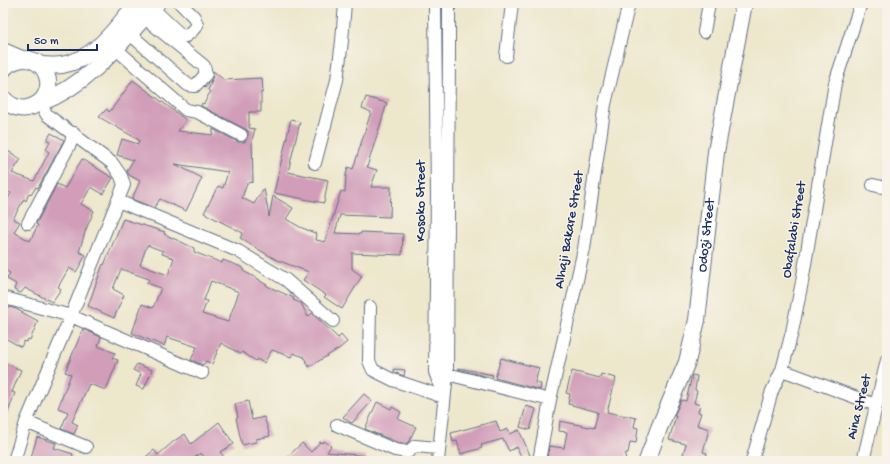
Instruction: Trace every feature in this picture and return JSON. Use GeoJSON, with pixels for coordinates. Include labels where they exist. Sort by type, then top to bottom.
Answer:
{"type":"FeatureCollection","features":[{"type":"Feature","properties":{"kind":"main road"},"geometry":{"type":"LineString","coordinates":[[40,65],[62,65],[82,59],[98,47],[137,3]]}},
{"type":"Feature","properties":{"kind":"main road","name":"Odozi Street"},"geometry":{"type":"LineString","coordinates":[[647,461],[659,428],[687,362],[697,320],[716,152],[744,3]]}},
{"type":"Feature","properties":{"kind":"main road"},"geometry":{"type":"LineString","coordinates":[[6,104],[26,109],[55,97],[85,78],[116,49],[151,10]]}},
{"type":"Feature","properties":{"kind":"main road"},"geometry":{"type":"LineString","coordinates":[[3,51],[22,59]]}},
{"type":"Feature","properties":{"kind":"main road"},"geometry":{"type":"LineString","coordinates":[[3,70],[12,61],[22,59],[32,60],[40,65],[47,74],[49,84],[47,94],[40,103]]}},
{"type":"Feature","properties":{"kind":"street"},"geometry":{"type":"LineString","coordinates":[[151,10],[181,35],[186,36],[197,25],[196,21],[180,3]]}},
{"type":"Feature","properties":{"kind":"street"},"geometry":{"type":"LineString","coordinates":[[315,163],[337,80],[345,3]]}},
{"type":"Feature","properties":{"kind":"street","name":"Kosoko Street"},"geometry":{"type":"LineString","coordinates":[[436,3],[437,196],[435,372],[444,397]]}},
{"type":"Feature","properties":{"kind":"street","name":"Kosoko Street"},"geometry":{"type":"LineString","coordinates":[[438,461],[438,448],[447,374],[449,3]]}},
{"type":"Feature","properties":{"kind":"street"},"geometry":{"type":"LineString","coordinates":[[506,56],[512,3]]}},
{"type":"Feature","properties":{"kind":"street","name":"Alhaji Bakare Street"},"geometry":{"type":"LineString","coordinates":[[539,461],[550,400],[584,249],[605,104],[629,3]]}},
{"type":"Feature","properties":{"kind":"street"},"geometry":{"type":"LineString","coordinates":[[704,32],[709,3]]}},
{"type":"Feature","properties":{"kind":"street","name":"Obafalabi Street"},"geometry":{"type":"LineString","coordinates":[[752,461],[772,391],[782,370],[792,332],[802,282],[835,83],[861,3]]}},
{"type":"Feature","properties":{"kind":"street"},"geometry":{"type":"LineString","coordinates":[[130,34],[188,85],[195,86],[206,74],[204,66],[151,10]]}},
{"type":"Feature","properties":{"kind":"street"},"geometry":{"type":"LineString","coordinates":[[116,49],[186,110],[202,114],[241,135]]}},
{"type":"Feature","properties":{"kind":"street"},"geometry":{"type":"LineString","coordinates":[[436,54],[449,54]]}},
{"type":"Feature","properties":{"kind":"street"},"geometry":{"type":"LineString","coordinates":[[14,461],[26,422],[124,185],[121,176],[112,162],[48,115],[40,103]]}},
{"type":"Feature","properties":{"kind":"street"},"geometry":{"type":"LineString","coordinates":[[28,223],[71,142],[74,133]]}},
{"type":"Feature","properties":{"kind":"street"},"geometry":{"type":"LineString","coordinates":[[873,185],[887,188]]}},
{"type":"Feature","properties":{"kind":"street"},"geometry":{"type":"LineString","coordinates":[[118,201],[238,251],[286,280],[333,321]]}},
{"type":"Feature","properties":{"kind":"street"},"geometry":{"type":"LineString","coordinates":[[4,298],[71,316],[202,373]]}},
{"type":"Feature","properties":{"kind":"street"},"geometry":{"type":"LineString","coordinates":[[370,307],[369,361],[373,370],[393,380],[444,397]]}},
{"type":"Feature","properties":{"kind":"street","name":"Aina Street"},"geometry":{"type":"LineString","coordinates":[[863,461],[887,360]]}},
{"type":"Feature","properties":{"kind":"street"},"geometry":{"type":"LineString","coordinates":[[782,370],[876,405]]}},
{"type":"Feature","properties":{"kind":"street"},"geometry":{"type":"LineString","coordinates":[[447,374],[550,400]]}},
{"type":"Feature","properties":{"kind":"street"},"geometry":{"type":"LineString","coordinates":[[26,422],[86,447]]}},
{"type":"Feature","properties":{"kind":"street"},"geometry":{"type":"LineString","coordinates":[[337,424],[395,450],[408,452],[415,446],[438,448]]}},
{"type":"Feature","properties":{"kind":"building"},"geometry":{"type":"Polygon","coordinates":[[[213,71],[224,80],[262,78],[263,92],[261,92],[261,112],[249,112],[249,128],[255,129],[252,140],[253,182],[247,183],[242,198],[254,204],[264,188],[269,217],[273,196],[293,208],[286,219],[317,234],[316,240],[325,242],[341,191],[345,192],[348,167],[353,169],[371,112],[362,108],[366,97],[387,103],[367,167],[377,170],[371,187],[391,187],[390,217],[340,215],[335,233],[361,234],[361,232],[403,234],[402,255],[352,253],[352,269],[362,276],[342,309],[324,297],[326,295],[303,280],[309,272],[277,260],[240,238],[243,233],[204,213],[218,186],[223,188],[228,172],[175,164],[202,178],[186,211],[160,199],[154,208],[132,199],[140,181],[129,175],[127,171],[133,160],[117,155],[122,139],[138,144],[139,140],[99,117],[107,109],[109,112],[111,110],[133,80],[186,120],[178,131],[213,135],[213,129],[238,142],[245,142],[248,131],[201,106],[202,103],[204,104],[210,92],[208,90],[212,81],[205,88],[204,87],[212,79],[213,71]]]}},
{"type":"Feature","properties":{"kind":"building"},"geometry":{"type":"Polygon","coordinates":[[[291,119],[300,122],[288,172],[328,180],[324,203],[274,193],[291,119]]]}},
{"type":"Feature","properties":{"kind":"building"},"geometry":{"type":"Polygon","coordinates":[[[51,133],[64,140],[38,188],[36,187],[31,195],[29,193],[26,201],[24,199],[13,219],[20,222],[14,232],[30,241],[38,225],[36,224],[57,184],[65,188],[82,159],[113,178],[103,194],[91,187],[81,204],[94,211],[86,229],[79,252],[86,255],[76,272],[69,268],[58,287],[61,289],[52,302],[25,288],[21,293],[14,290],[16,284],[7,279],[10,273],[3,269],[3,207],[11,193],[3,188],[3,148],[21,159],[12,173],[34,181],[49,152],[46,150],[50,141],[47,140],[51,133]]]}},
{"type":"Feature","properties":{"kind":"building"},"geometry":{"type":"Polygon","coordinates":[[[123,219],[165,232],[164,234],[194,248],[194,252],[222,263],[223,260],[239,266],[244,269],[243,271],[260,280],[267,286],[294,298],[293,300],[301,303],[308,317],[312,313],[338,338],[341,335],[347,342],[309,367],[304,357],[293,353],[291,357],[272,350],[264,363],[257,359],[256,361],[242,352],[241,354],[221,343],[212,364],[206,361],[203,365],[191,360],[197,347],[167,337],[164,346],[132,333],[142,304],[153,308],[161,288],[147,283],[149,279],[121,269],[113,289],[124,295],[114,318],[88,306],[103,264],[104,265],[123,219]],[[147,245],[140,265],[168,275],[174,258],[162,254],[163,251],[147,245]],[[211,281],[204,300],[207,301],[202,314],[228,322],[239,292],[211,281]]]}},
{"type":"Feature","properties":{"kind":"building"},"geometry":{"type":"Polygon","coordinates":[[[3,305],[16,309],[38,321],[30,340],[28,339],[26,342],[24,341],[21,347],[3,337],[3,305]]]}},
{"type":"Feature","properties":{"kind":"building"},"geometry":{"type":"Polygon","coordinates":[[[83,329],[101,337],[98,346],[115,353],[112,358],[118,360],[106,390],[89,384],[72,422],[78,425],[74,434],[61,429],[68,412],[58,408],[71,374],[65,372],[83,329]]]}},
{"type":"Feature","properties":{"kind":"building"},"geometry":{"type":"Polygon","coordinates":[[[501,358],[539,368],[535,383],[541,384],[540,390],[495,378],[501,358]]]}},
{"type":"Feature","properties":{"kind":"building"},"geometry":{"type":"Polygon","coordinates":[[[3,362],[21,370],[12,392],[15,393],[4,423],[3,362]]]}},
{"type":"Feature","properties":{"kind":"building"},"geometry":{"type":"Polygon","coordinates":[[[137,364],[152,370],[144,389],[136,386],[141,374],[133,370],[137,364]]]}},
{"type":"Feature","properties":{"kind":"building"},"geometry":{"type":"Polygon","coordinates":[[[394,369],[405,370],[404,376],[394,372],[394,369]]]}},
{"type":"Feature","properties":{"kind":"building"},"geometry":{"type":"Polygon","coordinates":[[[458,369],[493,375],[492,378],[458,369]]]}},
{"type":"Feature","properties":{"kind":"building"},"geometry":{"type":"Polygon","coordinates":[[[572,371],[600,378],[601,374],[616,378],[607,412],[636,418],[634,427],[638,428],[636,443],[630,442],[625,461],[547,461],[549,446],[564,448],[567,432],[559,431],[560,421],[594,428],[598,412],[568,404],[570,394],[566,393],[572,371]]]}},
{"type":"Feature","properties":{"kind":"building"},"geometry":{"type":"Polygon","coordinates":[[[692,375],[697,376],[695,390],[697,391],[694,403],[700,405],[698,412],[701,413],[697,425],[709,429],[703,452],[707,453],[705,461],[681,461],[686,444],[669,440],[676,416],[674,416],[681,400],[686,401],[692,375]]]}},
{"type":"Feature","properties":{"kind":"building"},"geometry":{"type":"Polygon","coordinates":[[[364,394],[372,401],[352,423],[343,417],[364,394]]]}},
{"type":"Feature","properties":{"kind":"building"},"geometry":{"type":"Polygon","coordinates":[[[248,401],[252,420],[264,417],[270,436],[256,439],[256,442],[242,445],[236,418],[238,418],[235,404],[248,401]]]}},
{"type":"Feature","properties":{"kind":"building"},"geometry":{"type":"Polygon","coordinates":[[[377,402],[401,412],[398,419],[416,427],[406,444],[399,443],[365,429],[377,402]]]}},
{"type":"Feature","properties":{"kind":"building"},"geometry":{"type":"Polygon","coordinates":[[[526,406],[536,409],[530,430],[520,427],[526,406]]]}},
{"type":"Feature","properties":{"kind":"building"},"geometry":{"type":"Polygon","coordinates":[[[496,421],[500,432],[508,429],[510,434],[519,430],[530,455],[522,459],[517,447],[509,451],[503,439],[481,445],[482,448],[461,454],[457,441],[453,442],[451,433],[496,421]]]}},
{"type":"Feature","properties":{"kind":"building"},"geometry":{"type":"Polygon","coordinates":[[[219,422],[234,444],[220,452],[227,461],[207,461],[201,453],[190,461],[141,461],[154,450],[158,455],[174,441],[185,434],[191,444],[219,422]]]}},
{"type":"Feature","properties":{"kind":"building"},"geometry":{"type":"Polygon","coordinates":[[[37,437],[56,443],[54,448],[73,454],[71,461],[30,461],[37,437]]]}},
{"type":"Feature","properties":{"kind":"building"},"geometry":{"type":"Polygon","coordinates":[[[324,441],[331,446],[327,452],[366,456],[365,461],[283,461],[302,443],[311,452],[320,442],[322,443],[324,441]]]}}]}
